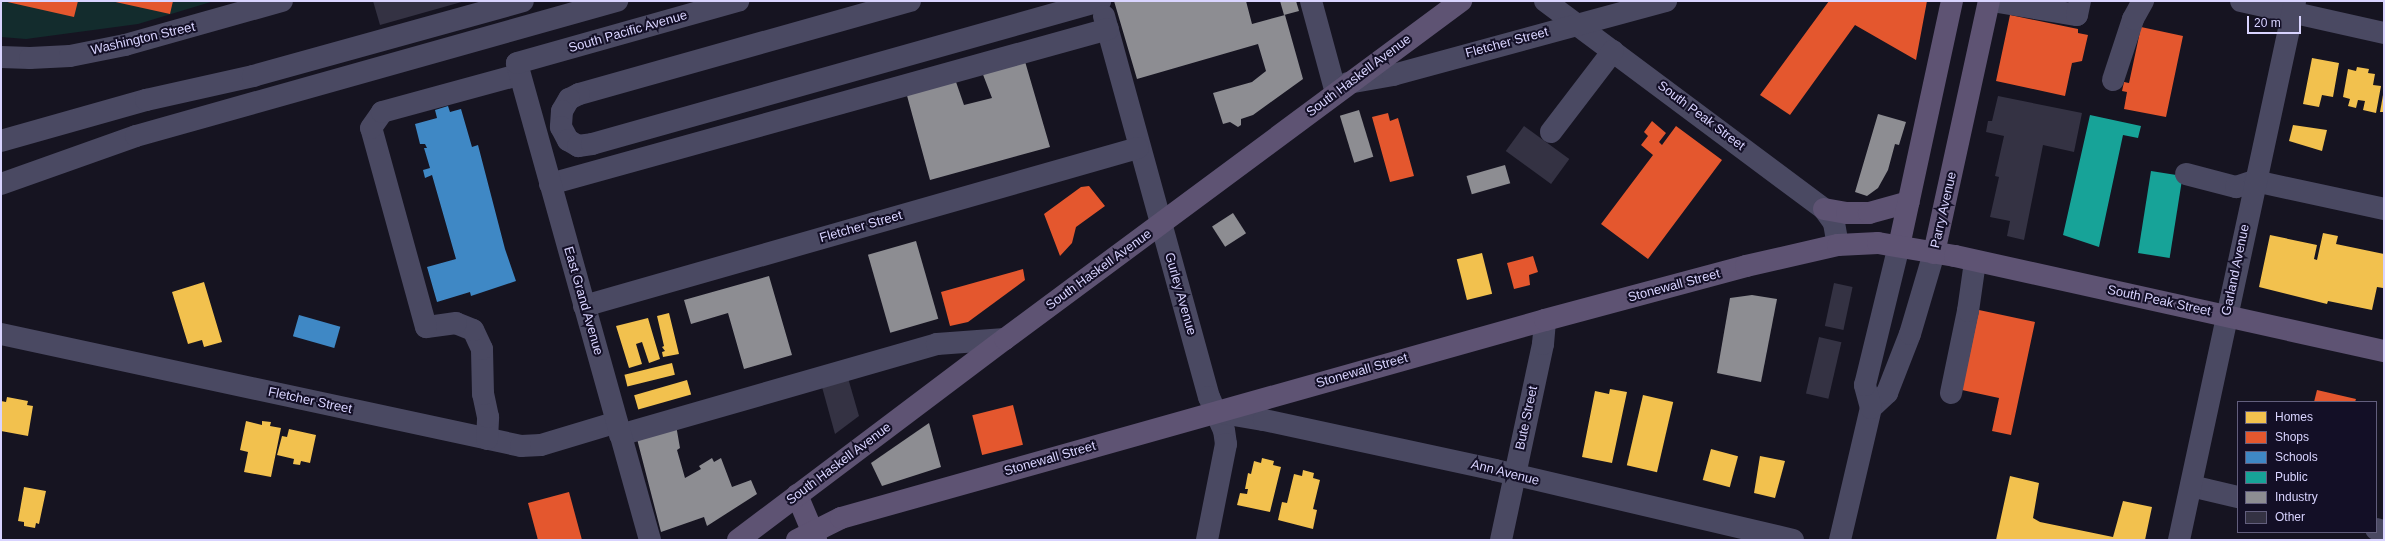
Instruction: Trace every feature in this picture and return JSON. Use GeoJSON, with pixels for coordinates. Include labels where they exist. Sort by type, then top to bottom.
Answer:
{"type":"FeatureCollection","features":[{"type":"Feature","properties":{"kind":"main road","name":"South Haskell Avenue"},"geometry":{"type":"LineString","coordinates":[[738,540],[1005,339],[1161,225],[1342,88],[1461,1]]}},
{"type":"Feature","properties":{"kind":"main road"},"geometry":{"type":"LineString","coordinates":[[1899,246],[1952,1]]}},
{"type":"Feature","properties":{"kind":"main road","name":"Parry Avenue"},"geometry":{"type":"LineString","coordinates":[[1934,252],[1989,1]]}},
{"type":"Feature","properties":{"kind":"main road"},"geometry":{"type":"LineString","coordinates":[[1824,209],[1847,213],[1869,213],[1909,202]]}},
{"type":"Feature","properties":{"kind":"main road","name":"Stonewall Street"},"geometry":{"type":"LineString","coordinates":[[808,537],[841,518],[1545,320],[1746,266],[1838,245],[1878,243],[1934,252]]}},
{"type":"Feature","properties":{"kind":"main road","name":"South Peak Street"},"geometry":{"type":"LineString","coordinates":[[1934,252],[2227,315],[2384,351]]}},
{"type":"Feature","properties":{"kind":"main road"},"geometry":{"type":"LineString","coordinates":[[797,496],[808,537]]}},
{"type":"Feature","properties":{"kind":"street","name":"Washington Street"},"geometry":{"type":"LineString","coordinates":[[1,57],[70,56],[117,47],[190,29],[282,1]]}},
{"type":"Feature","properties":{"kind":"street"},"geometry":{"type":"LineString","coordinates":[[1,141],[146,100],[253,76],[523,1]]}},
{"type":"Feature","properties":{"kind":"street"},"geometry":{"type":"LineString","coordinates":[[1,184],[136,136],[617,1]]}},
{"type":"Feature","properties":{"kind":"street","name":"South Pacific Avenue"},"geometry":{"type":"LineString","coordinates":[[487,439],[488,418],[483,394],[482,349],[473,330],[456,323],[426,327],[372,128],[382,112],[738,1]]}},
{"type":"Feature","properties":{"kind":"street"},"geometry":{"type":"LineString","coordinates":[[910,1],[579,94],[569,99],[562,111],[561,127],[568,140],[578,146],[592,144],[1100,1]]}},
{"type":"Feature","properties":{"kind":"street","name":"Gurley Avenue"},"geometry":{"type":"LineString","coordinates":[[1100,1],[1138,148],[1209,397],[1224,430],[1226,444],[1207,540]]}},
{"type":"Feature","properties":{"kind":"street"},"geometry":{"type":"LineString","coordinates":[[1310,1],[1342,88]]}},
{"type":"Feature","properties":{"kind":"street","name":"South Peak Street"},"geometry":{"type":"LineString","coordinates":[[1545,1],[1824,209],[1834,223],[1838,245]]}},
{"type":"Feature","properties":{"kind":"street","name":"Fletcher Street"},"geometry":{"type":"LineString","coordinates":[[1342,88],[1666,1]]}},
{"type":"Feature","properties":{"kind":"street"},"geometry":{"type":"LineString","coordinates":[[1992,1],[2077,15],[2080,1]]}},
{"type":"Feature","properties":{"kind":"street"},"geometry":{"type":"LineString","coordinates":[[2114,80],[2133,19],[2143,1]]}},
{"type":"Feature","properties":{"kind":"street"},"geometry":{"type":"LineString","coordinates":[[2241,1],[2294,7],[2384,33]]}},
{"type":"Feature","properties":{"kind":"street","name":"Garland Avenue"},"geometry":{"type":"LineString","coordinates":[[2179,540],[2255,181],[2294,7]]}},
{"type":"Feature","properties":{"kind":"street"},"geometry":{"type":"LineString","coordinates":[[550,184],[1108,29]]}},
{"type":"Feature","properties":{"kind":"street"},"geometry":{"type":"LineString","coordinates":[[1550,132],[1613,51]]}},
{"type":"Feature","properties":{"kind":"street","name":"East Grand Avenue"},"geometry":{"type":"LineString","coordinates":[[518,69],[650,540]]}},
{"type":"Feature","properties":{"kind":"street"},"geometry":{"type":"LineString","coordinates":[[253,76],[260,101]]}},
{"type":"Feature","properties":{"kind":"street"},"geometry":{"type":"LineString","coordinates":[[536,133],[561,127]]}},
{"type":"Feature","properties":{"kind":"street","name":"Fletcher Street"},"geometry":{"type":"LineString","coordinates":[[584,306],[1138,148]]}},
{"type":"Feature","properties":{"kind":"street"},"geometry":{"type":"LineString","coordinates":[[2186,174],[2236,187],[2255,181],[2384,209]]}},
{"type":"Feature","properties":{"kind":"street"},"geometry":{"type":"LineString","coordinates":[[1840,540],[1871,408],[1865,385],[1899,246]]}},
{"type":"Feature","properties":{"kind":"street","name":"Parry Avenue"},"geometry":{"type":"LineString","coordinates":[[1871,408],[1887,393],[1910,334],[1934,252]]}},
{"type":"Feature","properties":{"kind":"street"},"geometry":{"type":"LineString","coordinates":[[1951,393],[1968,311],[1975,262]]}},
{"type":"Feature","properties":{"kind":"street","name":"Bute Street"},"geometry":{"type":"LineString","coordinates":[[1501,540],[1543,344],[1545,320]]}},
{"type":"Feature","properties":{"kind":"street","name":"Fletcher Street"},"geometry":{"type":"LineString","coordinates":[[1,334],[521,446],[536,446],[619,428],[937,344],[1005,339]]}},
{"type":"Feature","properties":{"kind":"street","name":"Ann Avenue"},"geometry":{"type":"LineString","coordinates":[[1216,412],[1271,421],[1793,540]]}},
{"type":"Feature","properties":{"kind":"street"},"geometry":{"type":"LineString","coordinates":[[2191,486],[2237,496]]}},
{"type":"Feature","properties":{"kind":"green space"},"geometry":{"type":"Polygon","coordinates":[[[1,1],[214,1],[138,24],[26,39],[1,37],[1,1]]]}},
{"type":"Feature","properties":{"kind":"building: Homes"},"geometry":{"type":"Polygon","coordinates":[[[2312,58],[2339,63],[2333,97],[2322,95],[2319,107],[2303,104],[2312,58]]]}},
{"type":"Feature","properties":{"kind":"building: Homes"},"geometry":{"type":"Polygon","coordinates":[[[2357,67],[2369,69],[2368,73],[2375,74],[2373,85],[2381,86],[2376,113],[2363,110],[2365,101],[2358,100],[2356,108],[2348,106],[2350,99],[2343,97],[2348,69],[2356,71],[2357,67]]]}},
{"type":"Feature","properties":{"kind":"building: Homes"},"geometry":{"type":"Polygon","coordinates":[[[2383,95],[2384,112],[2380,112],[2383,95]]]}},
{"type":"Feature","properties":{"kind":"building: Homes"},"geometry":{"type":"Polygon","coordinates":[[[2293,125],[2327,130],[2322,151],[2289,141],[2293,125]]]}},
{"type":"Feature","properties":{"kind":"building: Homes"},"geometry":{"type":"Polygon","coordinates":[[[2323,233],[2338,236],[2336,244],[2384,254],[2383,288],[2377,287],[2372,310],[2328,301],[2327,304],[2259,287],[2270,235],[2317,245],[2314,259],[2317,260],[2323,233]]]}},
{"type":"Feature","properties":{"kind":"building: Homes"},"geometry":{"type":"Polygon","coordinates":[[[1482,253],[1492,294],[1467,300],[1457,259],[1482,253]]]}},
{"type":"Feature","properties":{"kind":"building: Homes"},"geometry":{"type":"Polygon","coordinates":[[[204,282],[222,342],[204,347],[202,340],[188,344],[172,292],[204,282]]]}},
{"type":"Feature","properties":{"kind":"building: Homes"},"geometry":{"type":"Polygon","coordinates":[[[669,313],[679,354],[663,357],[662,352],[665,351],[662,347],[664,346],[657,316],[669,313]]]}},
{"type":"Feature","properties":{"kind":"building: Homes"},"geometry":{"type":"Polygon","coordinates":[[[648,318],[660,359],[649,363],[642,342],[636,344],[642,364],[629,368],[616,326],[648,318]]]}},
{"type":"Feature","properties":{"kind":"building: Homes"},"geometry":{"type":"Polygon","coordinates":[[[672,363],[675,375],[627,386],[624,375],[672,363]]]}},
{"type":"Feature","properties":{"kind":"building: Homes"},"geometry":{"type":"Polygon","coordinates":[[[687,380],[691,394],[638,410],[634,395],[687,380]]]}},
{"type":"Feature","properties":{"kind":"building: Homes"},"geometry":{"type":"Polygon","coordinates":[[[1610,389],[1627,392],[1612,463],[1582,457],[1595,391],[1609,394],[1610,389]]]}},
{"type":"Feature","properties":{"kind":"building: Homes"},"geometry":{"type":"Polygon","coordinates":[[[1643,395],[1673,402],[1657,472],[1627,465],[1643,395]]]}},
{"type":"Feature","properties":{"kind":"building: Homes"},"geometry":{"type":"Polygon","coordinates":[[[7,397],[28,401],[27,405],[33,406],[28,436],[1,431],[1,401],[6,402],[7,397]]]}},
{"type":"Feature","properties":{"kind":"building: Homes"},"geometry":{"type":"Polygon","coordinates":[[[246,421],[262,425],[262,421],[271,422],[270,426],[281,428],[271,477],[244,472],[248,452],[240,450],[246,421]]]}},
{"type":"Feature","properties":{"kind":"building: Homes"},"geometry":{"type":"Polygon","coordinates":[[[289,429],[316,435],[310,463],[301,461],[300,465],[293,464],[294,459],[277,455],[282,436],[287,437],[289,429]]]}},
{"type":"Feature","properties":{"kind":"building: Homes"},"geometry":{"type":"Polygon","coordinates":[[[1711,449],[1738,456],[1730,487],[1703,480],[1711,449]]]}},
{"type":"Feature","properties":{"kind":"building: Homes"},"geometry":{"type":"Polygon","coordinates":[[[1760,456],[1785,461],[1775,498],[1754,493],[1760,456]]]}},
{"type":"Feature","properties":{"kind":"building: Homes"},"geometry":{"type":"Polygon","coordinates":[[[1262,458],[1274,461],[1273,465],[1281,467],[1270,512],[1237,505],[1240,493],[1247,494],[1248,489],[1245,489],[1248,473],[1251,474],[1254,461],[1261,463],[1262,458]]]}},
{"type":"Feature","properties":{"kind":"building: Homes"},"geometry":{"type":"Polygon","coordinates":[[[1303,470],[1314,473],[1313,478],[1320,480],[1313,509],[1317,510],[1313,529],[1278,520],[1282,502],[1287,503],[1294,474],[1302,476],[1303,470]]]}},
{"type":"Feature","properties":{"kind":"building: Homes"},"geometry":{"type":"Polygon","coordinates":[[[2010,476],[2039,483],[2033,518],[2040,522],[2113,537],[2123,501],[2152,507],[2145,540],[1996,540],[2010,476]]]}},
{"type":"Feature","properties":{"kind":"building: Homes"},"geometry":{"type":"Polygon","coordinates":[[[24,487],[46,491],[39,524],[36,523],[35,528],[24,526],[24,522],[18,521],[24,487]]]}},
{"type":"Feature","properties":{"kind":"building: Shops"},"geometry":{"type":"Polygon","coordinates":[[[3,1],[78,1],[74,17],[3,1]]]}},
{"type":"Feature","properties":{"kind":"building: Shops"},"geometry":{"type":"Polygon","coordinates":[[[111,1],[173,1],[170,14],[111,1]]]}},
{"type":"Feature","properties":{"kind":"building: Shops"},"geometry":{"type":"Polygon","coordinates":[[[1829,1],[1927,1],[1916,60],[1855,25],[1790,115],[1760,95],[1829,1]]]}},
{"type":"Feature","properties":{"kind":"building: Shops"},"geometry":{"type":"Polygon","coordinates":[[[2010,15],[2078,29],[2078,33],[2088,35],[2082,61],[2072,63],[2065,96],[1996,81],[2010,15]]]}},
{"type":"Feature","properties":{"kind":"building: Shops"},"geometry":{"type":"Polygon","coordinates":[[[2141,27],[2183,36],[2166,117],[2124,109],[2127,92],[2122,91],[2124,82],[2129,83],[2141,27]]]}},
{"type":"Feature","properties":{"kind":"building: Shops"},"geometry":{"type":"Polygon","coordinates":[[[1388,113],[1390,121],[1398,118],[1414,176],[1390,182],[1372,117],[1388,113]]]}},
{"type":"Feature","properties":{"kind":"building: Shops"},"geometry":{"type":"Polygon","coordinates":[[[1652,121],[1666,133],[1659,142],[1662,145],[1676,126],[1722,160],[1648,259],[1601,224],[1653,155],[1641,145],[1648,136],[1644,132],[1652,121]]]}},
{"type":"Feature","properties":{"kind":"building: Shops"},"geometry":{"type":"Polygon","coordinates":[[[1089,186],[1105,206],[1076,227],[1072,243],[1060,256],[1044,214],[1081,187],[1089,186]]]}},
{"type":"Feature","properties":{"kind":"building: Shops"},"geometry":{"type":"Polygon","coordinates":[[[1533,256],[1538,272],[1529,275],[1530,285],[1514,289],[1507,263],[1533,256]]]}},
{"type":"Feature","properties":{"kind":"building: Shops"},"geometry":{"type":"Polygon","coordinates":[[[1023,269],[1025,280],[968,322],[950,326],[941,292],[1023,269]]]}},
{"type":"Feature","properties":{"kind":"building: Shops"},"geometry":{"type":"Polygon","coordinates":[[[1979,310],[2035,322],[2011,435],[1992,431],[1999,398],[1962,390],[1979,310]]]}},
{"type":"Feature","properties":{"kind":"building: Shops"},"geometry":{"type":"Polygon","coordinates":[[[2317,390],[2356,399],[2355,401],[2314,401],[2317,390]]]}},
{"type":"Feature","properties":{"kind":"building: Shops"},"geometry":{"type":"Polygon","coordinates":[[[1013,405],[1023,445],[982,455],[972,415],[1013,405]]]}},
{"type":"Feature","properties":{"kind":"building: Shops"},"geometry":{"type":"Polygon","coordinates":[[[569,492],[582,540],[538,540],[528,503],[569,492]]]}},
{"type":"Feature","properties":{"kind":"building: Schools"},"geometry":{"type":"Polygon","coordinates":[[[448,106],[450,112],[461,109],[472,147],[478,145],[505,249],[516,281],[471,296],[470,292],[437,302],[427,267],[456,259],[432,175],[425,178],[423,170],[430,168],[424,148],[427,148],[425,144],[420,144],[415,124],[437,118],[435,110],[448,106]]]}},
{"type":"Feature","properties":{"kind":"building: Schools"},"geometry":{"type":"Polygon","coordinates":[[[299,315],[340,327],[334,348],[293,336],[299,315]]]}},
{"type":"Feature","properties":{"kind":"building: Public"},"geometry":{"type":"Polygon","coordinates":[[[2090,115],[2141,126],[2138,138],[2123,135],[2099,247],[2063,235],[2090,115]]]}},
{"type":"Feature","properties":{"kind":"building: Public"},"geometry":{"type":"Polygon","coordinates":[[[2151,171],[2183,176],[2170,258],[2138,253],[2151,171]]]}},
{"type":"Feature","properties":{"kind":"building: Industry"},"geometry":{"type":"Polygon","coordinates":[[[1114,1],[1246,1],[1252,24],[1285,15],[1303,79],[1253,115],[1241,119],[1241,125],[1238,127],[1230,122],[1223,124],[1213,93],[1252,82],[1266,71],[1258,44],[1137,79],[1114,1]]]}},
{"type":"Feature","properties":{"kind":"building: Industry"},"geometry":{"type":"Polygon","coordinates":[[[1280,1],[1296,1],[1299,11],[1284,15],[1280,1]]]}},
{"type":"Feature","properties":{"kind":"building: Industry"},"geometry":{"type":"Polygon","coordinates":[[[1024,58],[1050,147],[930,180],[906,92],[955,79],[964,105],[992,98],[982,72],[1024,58]]]}},
{"type":"Feature","properties":{"kind":"building: Industry"},"geometry":{"type":"Polygon","coordinates":[[[1359,110],[1373,157],[1354,163],[1340,116],[1359,110]]]}},
{"type":"Feature","properties":{"kind":"building: Industry"},"geometry":{"type":"Polygon","coordinates":[[[1878,114],[1906,122],[1899,145],[1895,144],[1888,170],[1878,188],[1867,196],[1855,192],[1878,114]]]}},
{"type":"Feature","properties":{"kind":"building: Industry"},"geometry":{"type":"Polygon","coordinates":[[[1505,165],[1510,183],[1472,194],[1467,176],[1505,165]]]}},
{"type":"Feature","properties":{"kind":"building: Industry"},"geometry":{"type":"Polygon","coordinates":[[[1233,213],[1246,233],[1225,247],[1212,227],[1233,213]]]}},
{"type":"Feature","properties":{"kind":"building: Industry"},"geometry":{"type":"Polygon","coordinates":[[[916,241],[938,319],[890,333],[868,255],[916,241]]]}},
{"type":"Feature","properties":{"kind":"building: Industry"},"geometry":{"type":"Polygon","coordinates":[[[769,276],[792,355],[744,369],[728,313],[691,324],[684,300],[769,276]]]}},
{"type":"Feature","properties":{"kind":"building: Industry"},"geometry":{"type":"Polygon","coordinates":[[[1752,295],[1777,299],[1761,382],[1717,373],[1730,298],[1752,295]]]}},
{"type":"Feature","properties":{"kind":"building: Industry"},"geometry":{"type":"Polygon","coordinates":[[[929,423],[941,467],[882,486],[871,463],[929,423]]]}},
{"type":"Feature","properties":{"kind":"building: Industry"},"geometry":{"type":"Polygon","coordinates":[[[676,425],[680,448],[677,450],[685,478],[701,469],[699,466],[712,458],[714,462],[721,458],[732,487],[751,480],[757,494],[707,526],[704,517],[661,532],[636,435],[676,425]]]}},
{"type":"Feature","properties":{"kind":"building: Other"},"geometry":{"type":"Polygon","coordinates":[[[373,1],[465,1],[380,25],[373,1]]]}},
{"type":"Feature","properties":{"kind":"building: Other"},"geometry":{"type":"Polygon","coordinates":[[[1998,96],[2082,113],[2074,152],[2043,145],[2024,240],[2007,236],[2010,221],[1990,217],[1999,177],[1995,176],[2004,136],[1986,132],[1988,121],[1992,121],[1998,96]]]}},
{"type":"Feature","properties":{"kind":"building: Other"},"geometry":{"type":"Polygon","coordinates":[[[1524,126],[1569,159],[1551,184],[1506,151],[1524,126]]]}},
{"type":"Feature","properties":{"kind":"building: Other"},"geometry":{"type":"Polygon","coordinates":[[[1834,283],[1853,287],[1843,330],[1825,326],[1834,283]]]}},
{"type":"Feature","properties":{"kind":"building: Other"},"geometry":{"type":"Polygon","coordinates":[[[1819,337],[1841,342],[1828,399],[1806,394],[1819,337]]]}},
{"type":"Feature","properties":{"kind":"building: Other"},"geometry":{"type":"Polygon","coordinates":[[[848,378],[859,416],[835,434],[822,387],[848,378]]]}}]}
